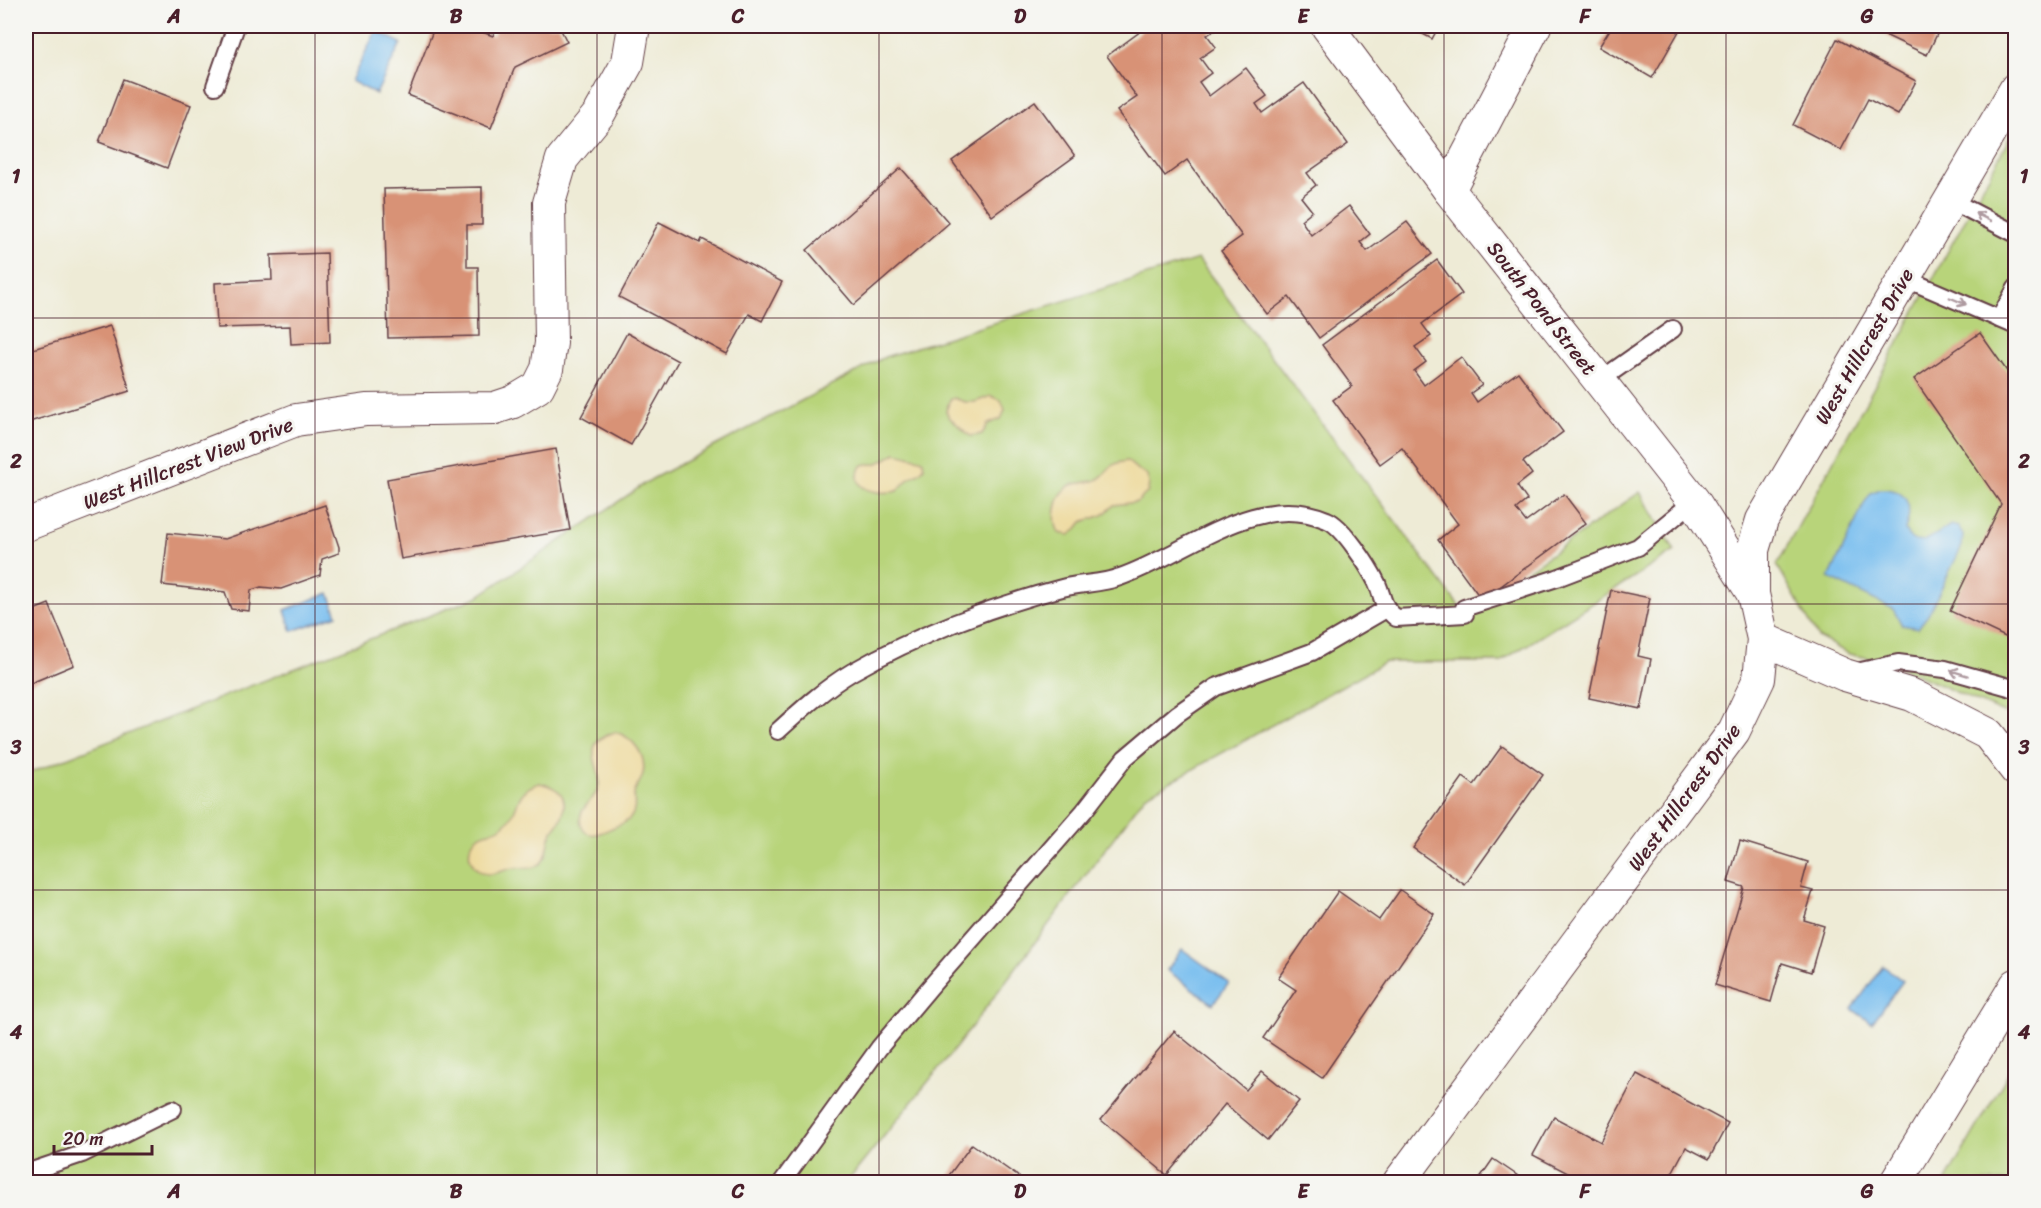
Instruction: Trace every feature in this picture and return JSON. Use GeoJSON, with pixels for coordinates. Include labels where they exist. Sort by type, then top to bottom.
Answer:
{"type":"FeatureCollection","features":[{"type":"Feature","properties":{"kind":"street","name":"West Hillcrest View Drive"},"geometry":{"type":"LineString","coordinates":[[26,525],[296,420],[366,410],[495,408],[513,402],[538,387],[547,369],[551,343],[549,203],[562,159],[599,114],[628,62],[634,26]]}},
{"type":"Feature","properties":{"kind":"street","name":"South Pond Street"},"geometry":{"type":"LineString","coordinates":[[1327,26],[1449,190],[1694,501],[1753,594]]}},
{"type":"Feature","properties":{"kind":"street"},"geometry":{"type":"LineString","coordinates":[[1449,190],[1535,26]]}},
{"type":"Feature","properties":{"kind":"street","name":"West Hillcrest Drive"},"geometry":{"type":"LineString","coordinates":[[1399,1182],[1734,731],[1759,679],[1763,639],[1753,594],[1753,550],[1762,520],[2016,88]]}},
{"type":"Feature","properties":{"kind":"street"},"geometry":{"type":"LineString","coordinates":[[1763,639],[1845,675],[1912,695],[1988,734],[2016,770]]}},
{"type":"Feature","properties":{"kind":"street"},"geometry":{"type":"LineString","coordinates":[[1896,1182],[2016,985]]}},
{"type":"Feature","properties":{"kind":"lane"},"geometry":{"type":"LineString","coordinates":[[215,86],[237,26]]}},
{"type":"Feature","properties":{"kind":"lane"},"geometry":{"type":"LineString","coordinates":[[1950,200],[2016,234]]}},
{"type":"Feature","properties":{"kind":"lane"},"geometry":{"type":"LineString","coordinates":[[1904,278],[2016,326]]}},
{"type":"Feature","properties":{"kind":"lane"},"geometry":{"type":"LineString","coordinates":[[1999,319],[2016,288]]}},
{"type":"Feature","properties":{"kind":"lane"},"geometry":{"type":"LineString","coordinates":[[1599,381],[1672,329]]}},
{"type":"Feature","properties":{"kind":"lane"},"geometry":{"type":"LineString","coordinates":[[778,731],[811,701],[852,673],[921,639],[968,618],[1063,587],[1118,578],[1159,562],[1187,545],[1252,515],[1279,511],[1306,513],[1330,520],[1363,559],[1377,584],[1386,609],[1396,618],[1465,614],[1464,608],[1557,578],[1638,547],[1694,501]]}},
{"type":"Feature","properties":{"kind":"lane"},"geometry":{"type":"LineString","coordinates":[[782,1182],[879,1048],[1084,812],[1125,758],[1177,714],[1216,687],[1312,652],[1386,609]]}},
{"type":"Feature","properties":{"kind":"lane"},"geometry":{"type":"LineString","coordinates":[[1845,675],[1898,663],[1945,669],[2016,689]]}},
{"type":"Feature","properties":{"kind":"lane"},"geometry":{"type":"LineString","coordinates":[[26,1173],[82,1154],[173,1109]]}},
{"type":"Feature","properties":{"kind":"green space"},"geometry":{"type":"Polygon","coordinates":[[[2015,128],[2015,718],[1888,662],[1849,654],[1818,637],[1777,565],[2015,128]]]}},
{"type":"Feature","properties":{"kind":"green space"},"geometry":{"type":"Polygon","coordinates":[[[1198,259],[1465,614],[1640,492],[1675,551],[1500,662],[1385,662],[1145,796],[957,1046],[847,1182],[26,1182],[26,774],[477,597],[652,479],[885,357],[1198,259]]]}},
{"type":"Feature","properties":{"kind":"green space"},"geometry":{"type":"Polygon","coordinates":[[[2015,1062],[2015,1182],[1945,1182],[2015,1062]]]}},
{"type":"Feature","properties":{"kind":"sand"},"geometry":{"type":"Polygon","coordinates":[[[991,396],[1001,400],[1005,410],[1001,419],[988,424],[982,434],[970,436],[949,417],[946,411],[950,400],[954,398],[965,402],[975,402],[991,396]]]}},
{"type":"Feature","properties":{"kind":"sand"},"geometry":{"type":"Polygon","coordinates":[[[896,453],[923,460],[924,468],[909,478],[897,491],[879,492],[862,486],[858,476],[863,465],[878,463],[896,453]]]}},
{"type":"Feature","properties":{"kind":"sand"},"geometry":{"type":"Polygon","coordinates":[[[1127,461],[1146,474],[1149,482],[1148,492],[1137,502],[1114,505],[1103,515],[1082,522],[1069,535],[1059,533],[1055,515],[1064,490],[1072,485],[1096,480],[1114,464],[1127,461]]]}},
{"type":"Feature","properties":{"kind":"sand"},"geometry":{"type":"Polygon","coordinates":[[[615,732],[633,742],[643,760],[642,778],[635,790],[634,810],[625,823],[603,832],[587,833],[580,819],[583,810],[598,789],[599,781],[594,750],[596,743],[603,737],[615,732]]]}},
{"type":"Feature","properties":{"kind":"sand"},"geometry":{"type":"Polygon","coordinates":[[[540,783],[558,791],[564,799],[564,811],[552,833],[543,861],[532,868],[514,868],[490,874],[479,870],[471,861],[472,843],[478,837],[503,826],[513,814],[525,791],[540,783]]]}},
{"type":"Feature","properties":{"kind":"water"},"geometry":{"type":"Polygon","coordinates":[[[376,31],[401,43],[376,94],[351,81],[376,31]]]}},
{"type":"Feature","properties":{"kind":"water"},"geometry":{"type":"Polygon","coordinates":[[[1880,489],[1897,492],[1906,500],[1909,513],[1905,529],[1914,541],[1926,540],[1951,525],[1958,527],[1963,535],[1962,546],[1928,615],[1918,628],[1902,625],[1893,609],[1829,578],[1865,502],[1871,493],[1880,489]]]}},
{"type":"Feature","properties":{"kind":"water"},"geometry":{"type":"Polygon","coordinates":[[[329,593],[337,615],[292,631],[285,610],[329,593]]]}},
{"type":"Feature","properties":{"kind":"water"},"geometry":{"type":"Polygon","coordinates":[[[1182,949],[1229,983],[1213,1004],[1167,970],[1182,949]]]}},
{"type":"Feature","properties":{"kind":"water"},"geometry":{"type":"Polygon","coordinates":[[[1883,966],[1903,981],[1872,1023],[1852,1009],[1883,966]]]}},
{"type":"Feature","properties":{"kind":"building"},"geometry":{"type":"Polygon","coordinates":[[[466,26],[493,36],[497,26],[559,26],[567,42],[515,67],[491,128],[408,95],[434,28],[466,26]]]}},
{"type":"Feature","properties":{"kind":"building"},"geometry":{"type":"Polygon","coordinates":[[[1148,26],[1221,26],[1207,35],[1216,47],[1200,58],[1211,73],[1199,82],[1209,96],[1246,68],[1267,96],[1256,104],[1262,113],[1304,83],[1348,144],[1307,173],[1316,185],[1301,197],[1312,211],[1301,220],[1311,235],[1349,206],[1370,234],[1360,242],[1367,251],[1407,222],[1432,254],[1319,338],[1289,297],[1267,314],[1221,251],[1242,236],[1187,160],[1165,176],[1117,111],[1137,97],[1107,56],[1148,26]]]}},
{"type":"Feature","properties":{"kind":"building"},"geometry":{"type":"Polygon","coordinates":[[[1408,26],[1439,26],[1432,39],[1408,26]]]}},
{"type":"Feature","properties":{"kind":"building"},"geometry":{"type":"Polygon","coordinates":[[[1612,26],[1682,26],[1652,78],[1599,47],[1612,26]]]}},
{"type":"Feature","properties":{"kind":"building"},"geometry":{"type":"Polygon","coordinates":[[[1866,26],[1941,26],[1927,55],[1866,26]]]}},
{"type":"Feature","properties":{"kind":"building"},"geometry":{"type":"Polygon","coordinates":[[[1837,39],[1916,81],[1898,115],[1868,99],[1841,150],[1793,125],[1837,39]]]}},
{"type":"Feature","properties":{"kind":"building"},"geometry":{"type":"Polygon","coordinates":[[[123,79],[191,105],[167,168],[99,142],[123,79]]]}},
{"type":"Feature","properties":{"kind":"building"},"geometry":{"type":"Polygon","coordinates":[[[1035,101],[1075,156],[992,216],[952,161],[1035,101]]]}},
{"type":"Feature","properties":{"kind":"building"},"geometry":{"type":"Polygon","coordinates":[[[901,168],[949,223],[854,305],[807,250],[901,168]]]}},
{"type":"Feature","properties":{"kind":"building"},"geometry":{"type":"Polygon","coordinates":[[[482,187],[482,225],[467,225],[467,267],[478,267],[479,336],[388,338],[384,189],[482,187]]]}},
{"type":"Feature","properties":{"kind":"building"},"geometry":{"type":"Polygon","coordinates":[[[659,222],[700,243],[702,239],[782,282],[762,321],[749,314],[727,354],[619,297],[659,222]]]}},
{"type":"Feature","properties":{"kind":"building"},"geometry":{"type":"Polygon","coordinates":[[[327,253],[330,342],[291,344],[290,326],[217,328],[215,283],[272,280],[271,255],[327,253]]]}},
{"type":"Feature","properties":{"kind":"building"},"geometry":{"type":"Polygon","coordinates":[[[1437,260],[1462,294],[1422,324],[1431,336],[1415,347],[1426,362],[1414,371],[1424,385],[1461,357],[1482,385],[1471,393],[1477,402],[1518,372],[1563,432],[1523,462],[1532,474],[1517,486],[1527,500],[1516,509],[1526,522],[1564,494],[1586,523],[1482,600],[1438,540],[1458,524],[1402,448],[1380,464],[1333,400],[1352,386],[1322,345],[1437,260]]]}},
{"type":"Feature","properties":{"kind":"building"},"geometry":{"type":"Polygon","coordinates":[[[110,326],[130,391],[26,423],[26,351],[110,326]]]}},
{"type":"Feature","properties":{"kind":"building"},"geometry":{"type":"Polygon","coordinates":[[[627,333],[678,361],[631,445],[581,417],[627,333]]]}},
{"type":"Feature","properties":{"kind":"building"},"geometry":{"type":"Polygon","coordinates":[[[1980,333],[2016,384],[2016,642],[1950,611],[2001,504],[1914,379],[1980,333]]]}},
{"type":"Feature","properties":{"kind":"building"},"geometry":{"type":"Polygon","coordinates":[[[556,449],[570,530],[401,559],[387,479],[556,449]]]}},
{"type":"Feature","properties":{"kind":"building"},"geometry":{"type":"Polygon","coordinates":[[[325,505],[339,553],[322,559],[320,575],[281,589],[261,587],[251,590],[249,611],[231,609],[225,592],[162,585],[168,533],[225,539],[325,505]]]}},
{"type":"Feature","properties":{"kind":"building"},"geometry":{"type":"Polygon","coordinates":[[[1611,590],[1650,598],[1638,656],[1651,659],[1641,709],[1589,698],[1611,590]]]}},
{"type":"Feature","properties":{"kind":"building"},"geometry":{"type":"Polygon","coordinates":[[[49,604],[74,665],[26,685],[26,613],[49,604]]]}},
{"type":"Feature","properties":{"kind":"building"},"geometry":{"type":"Polygon","coordinates":[[[1502,746],[1543,775],[1465,885],[1413,848],[1463,777],[1474,785],[1502,746]]]}},
{"type":"Feature","properties":{"kind":"building"},"geometry":{"type":"Polygon","coordinates":[[[1740,841],[1808,862],[1801,888],[1813,891],[1804,920],[1824,926],[1811,972],[1782,963],[1771,1002],[1715,985],[1744,887],[1728,882],[1740,841]]]}},
{"type":"Feature","properties":{"kind":"building"},"geometry":{"type":"Polygon","coordinates":[[[1400,890],[1434,914],[1322,1078],[1263,1038],[1296,990],[1278,978],[1338,891],[1379,920],[1400,890]]]}},
{"type":"Feature","properties":{"kind":"building"},"geometry":{"type":"Polygon","coordinates":[[[1174,1031],[1246,1090],[1262,1071],[1299,1101],[1268,1140],[1225,1104],[1167,1175],[1101,1120],[1174,1031]]]}},
{"type":"Feature","properties":{"kind":"building"},"geometry":{"type":"Polygon","coordinates":[[[1637,1074],[1728,1123],[1709,1159],[1686,1147],[1667,1182],[1585,1182],[1533,1155],[1554,1117],[1601,1142],[1637,1074]]]}},
{"type":"Feature","properties":{"kind":"building"},"geometry":{"type":"Polygon","coordinates":[[[972,1144],[1026,1182],[944,1182],[972,1144]]]}},
{"type":"Feature","properties":{"kind":"building"},"geometry":{"type":"Polygon","coordinates":[[[1493,1159],[1527,1182],[1477,1182],[1493,1159]]]}}]}
